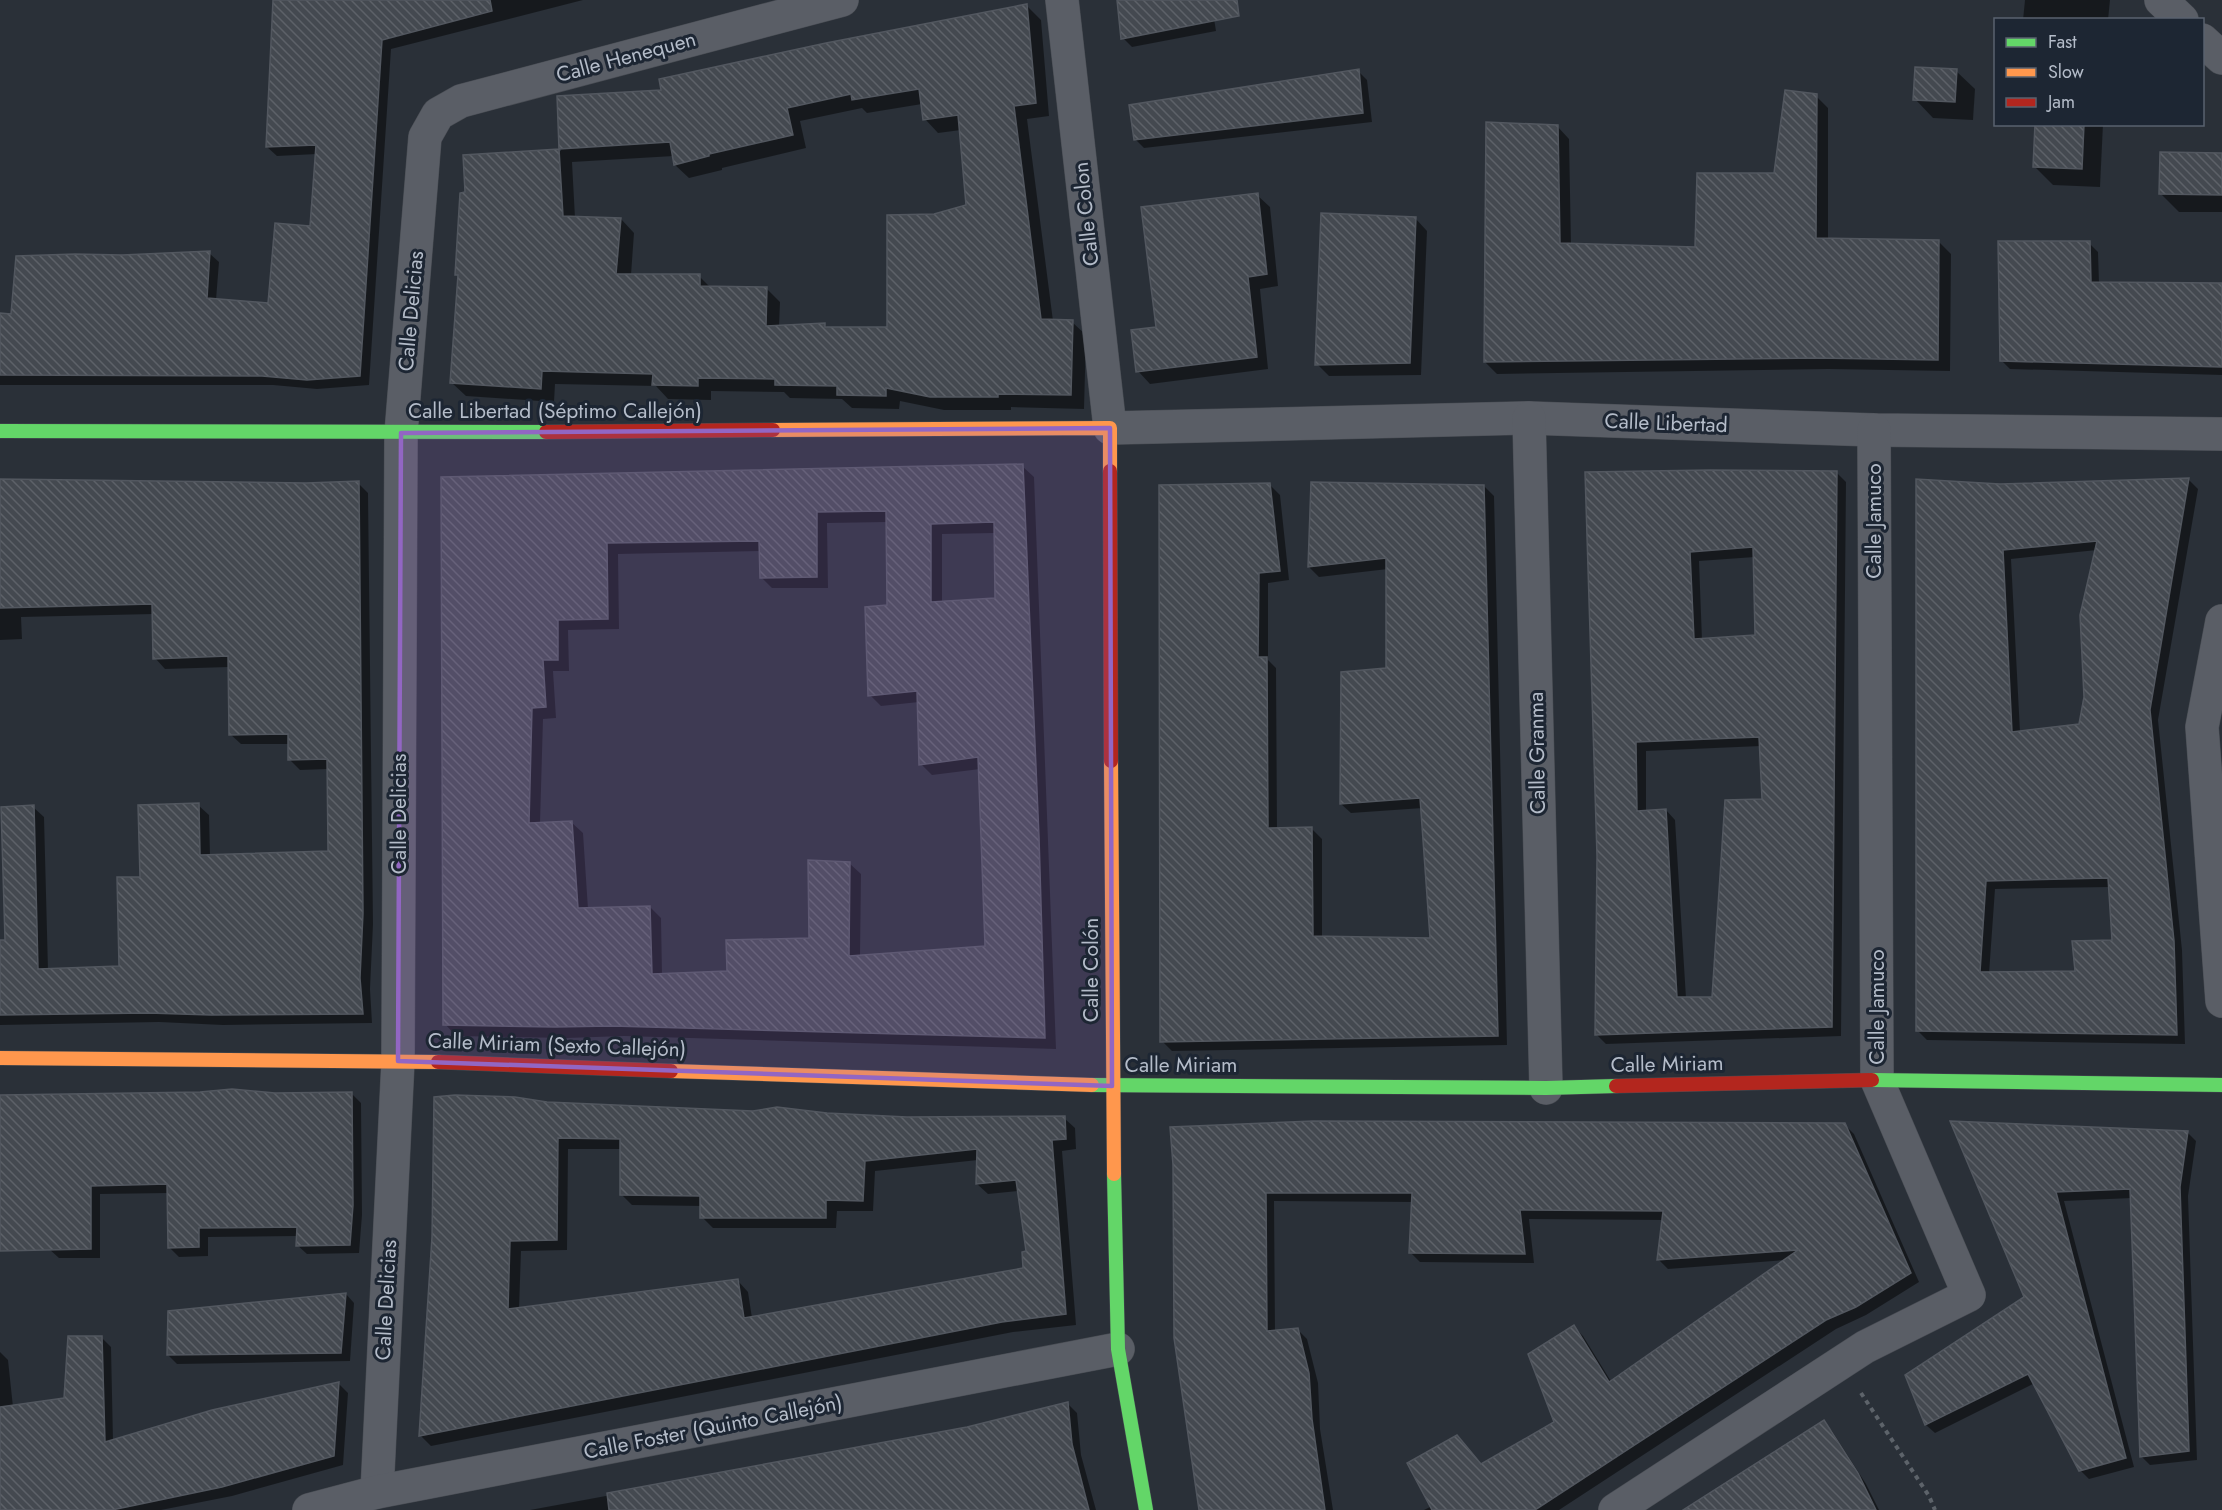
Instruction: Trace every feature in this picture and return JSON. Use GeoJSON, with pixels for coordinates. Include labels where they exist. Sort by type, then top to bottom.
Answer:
{"type":"FeatureCollection","features":[{"type":"Feature","properties":{"kind":"street","name":"Calle Henequen"},"geometry":{"type":"LineString","coordinates":[[425,137],[438,114],[461,101],[842,0]]}},
{"type":"Feature","properties":{"kind":"street","name":"Calle Colon"},"geometry":{"type":"LineString","coordinates":[[1062,0],[1110,428]]}},
{"type":"Feature","properties":{"kind":"street"},"geometry":{"type":"LineString","coordinates":[[2161,0],[2179,18]]}},
{"type":"Feature","properties":{"kind":"street"},"geometry":{"type":"LineString","coordinates":[[2204,42],[2222,58]]}},
{"type":"Feature","properties":{"kind":"street","name":"Calle Delicias"},"geometry":{"type":"LineString","coordinates":[[377,1492],[398,1061],[401,433],[425,137]]}},
{"type":"Feature","properties":{"kind":"street","name":"Calle Libertad"},"geometry":{"type":"LineString","coordinates":[[1110,428],[1529,418],[1874,430],[2222,434]]}},
{"type":"Feature","properties":{"kind":"street","name":"Calle Granma"},"geometry":{"type":"LineString","coordinates":[[1529,418],[1545,1088]]}},
{"type":"Feature","properties":{"kind":"street","name":"Calle Libertad (Séptimo Callejón)"},"geometry":{"type":"LineString","coordinates":[[0,431],[401,433],[1110,428]]}},
{"type":"Feature","properties":{"kind":"street","name":"Calle Colón"},"geometry":{"type":"LineString","coordinates":[[1110,428],[1112,1086],[1118,1349],[1146,1510]]}},
{"type":"Feature","properties":{"kind":"street","name":"Calle Jamuco"},"geometry":{"type":"LineString","coordinates":[[1615,1510],[1865,1347],[1969,1295],[1877,1080],[1874,430]]}},
{"type":"Feature","properties":{"kind":"street"},"geometry":{"type":"LineString","coordinates":[[2222,621],[2202,727],[2222,1001]]}},
{"type":"Feature","properties":{"kind":"street","name":"Calle Miriam (Sexto Callejón)"},"geometry":{"type":"LineString","coordinates":[[0,1058],[398,1061],[1112,1086]]}},
{"type":"Feature","properties":{"kind":"street","name":"Calle Miriam"},"geometry":{"type":"LineString","coordinates":[[1112,1086],[1545,1088],[1877,1080],[2222,1085]]}},
{"type":"Feature","properties":{"kind":"street","name":"Calle Foster (Quinto Callejón)"},"geometry":{"type":"LineString","coordinates":[[309,1510],[377,1492],[1118,1349]]}},
{"type":"Feature","properties":{"kind":"path"},"geometry":{"type":"LineString","coordinates":[[1841,1363],[1929,1496],[1935,1510]]}},
{"type":"Feature","properties":{"kind":"highlighted area"},"geometry":{"type":"Polygon","coordinates":[[[1110,428],[1112,1086],[398,1061],[401,433],[1110,428]]]}},
{"type":"Feature","properties":{"kind":"building"},"geometry":{"type":"Polygon","coordinates":[[[273,0],[490,0],[492,11],[382,40],[360,376],[307,380],[262,376],[0,375],[0,313],[11,314],[16,256],[210,251],[207,298],[268,303],[275,223],[310,226],[316,145],[266,147],[273,0]]]}},
{"type":"Feature","properties":{"kind":"building"},"geometry":{"type":"Polygon","coordinates":[[[1117,0],[1237,0],[1239,16],[1121,39],[1117,0]]]}},
{"type":"Feature","properties":{"kind":"building"},"geometry":{"type":"Polygon","coordinates":[[[1027,4],[1036,103],[1014,106],[1041,319],[1073,320],[1071,395],[998,394],[998,397],[930,397],[886,388],[886,396],[837,395],[837,386],[775,385],[775,379],[698,378],[698,386],[652,385],[653,374],[542,371],[541,389],[450,383],[458,275],[455,275],[460,193],[465,192],[463,155],[559,149],[557,96],[661,90],[659,79],[826,43],[1027,4]],[[919,89],[852,100],[851,94],[787,108],[793,135],[709,154],[709,156],[674,165],[670,142],[559,149],[563,216],[621,218],[616,274],[700,274],[700,286],[767,287],[766,326],[825,323],[825,327],[887,327],[887,215],[934,214],[966,205],[958,115],[923,120],[919,89]]]}},
{"type":"Feature","properties":{"kind":"building"},"geometry":{"type":"Polygon","coordinates":[[[1915,67],[1957,69],[1955,102],[1913,100],[1915,67]]]}},
{"type":"Feature","properties":{"kind":"building"},"geometry":{"type":"Polygon","coordinates":[[[1359,69],[1363,113],[1134,140],[1129,105],[1359,69]]]}},
{"type":"Feature","properties":{"kind":"building"},"geometry":{"type":"Polygon","coordinates":[[[1785,90],[1817,94],[1816,238],[1939,240],[1938,360],[1816,358],[1484,362],[1486,122],[1558,125],[1560,243],[1695,247],[1697,173],[1774,173],[1785,90]]]}},
{"type":"Feature","properties":{"kind":"building"},"geometry":{"type":"Polygon","coordinates":[[[2035,126],[2084,126],[2082,169],[2033,167],[2035,126]]]}},
{"type":"Feature","properties":{"kind":"building"},"geometry":{"type":"Polygon","coordinates":[[[2160,152],[2222,153],[2222,195],[2159,194],[2160,152]]]}},
{"type":"Feature","properties":{"kind":"building"},"geometry":{"type":"Polygon","coordinates":[[[1258,193],[1267,274],[1248,277],[1257,357],[1136,372],[1131,330],[1156,327],[1141,207],[1258,193]]]}},
{"type":"Feature","properties":{"kind":"building"},"geometry":{"type":"Polygon","coordinates":[[[1321,213],[1416,217],[1410,363],[1315,365],[1321,213]]]}},
{"type":"Feature","properties":{"kind":"building"},"geometry":{"type":"Polygon","coordinates":[[[1998,241],[2090,241],[2091,282],[2222,283],[2222,367],[2000,361],[1998,241]]]}},
{"type":"Feature","properties":{"kind":"building"},"geometry":{"type":"Polygon","coordinates":[[[1023,464],[1045,1038],[612,1026],[443,1025],[441,477],[1023,464]],[[886,511],[817,512],[817,577],[760,578],[759,541],[607,543],[608,619],[558,620],[558,660],[543,660],[546,707],[532,708],[529,823],[572,821],[578,908],[650,906],[652,974],[727,971],[726,940],[809,938],[808,860],[850,862],[849,956],[985,946],[978,757],[919,765],[917,691],[868,696],[865,607],[887,605],[886,511]],[[994,522],[931,524],[931,602],[995,598],[994,522]]]}},
{"type":"Feature","properties":{"kind":"building"},"geometry":{"type":"Polygon","coordinates":[[[1837,471],[1832,1027],[1595,1035],[1597,856],[1585,472],[1837,471]],[[1753,547],[1690,552],[1694,639],[1755,635],[1753,547]],[[1759,737],[1636,742],[1637,811],[1666,809],[1677,997],[1712,997],[1725,800],[1762,799],[1759,737]]]}},
{"type":"Feature","properties":{"kind":"building"},"geometry":{"type":"Polygon","coordinates":[[[2189,478],[2150,710],[2174,941],[2177,1035],[1916,1031],[1916,479],[2000,484],[2189,478]],[[2097,541],[2003,550],[2012,732],[2079,724],[2084,697],[2080,615],[2097,541]],[[2108,878],[1986,881],[1980,972],[2075,971],[2072,941],[2112,940],[2108,878]]]}},
{"type":"Feature","properties":{"kind":"building"},"geometry":{"type":"Polygon","coordinates":[[[0,479],[306,483],[359,481],[363,913],[360,978],[363,1014],[0,1015],[0,940],[5,940],[1,807],[34,805],[38,969],[119,966],[117,877],[140,877],[138,805],[199,803],[200,855],[328,851],[327,759],[288,760],[288,734],[229,735],[228,656],[153,659],[152,604],[0,608],[0,479]]]}},
{"type":"Feature","properties":{"kind":"building"},"geometry":{"type":"Polygon","coordinates":[[[1311,482],[1484,485],[1498,1036],[1160,1042],[1159,485],[1270,483],[1280,571],[1259,573],[1258,657],[1267,657],[1268,828],[1312,827],[1313,936],[1430,938],[1420,798],[1340,804],[1341,672],[1386,668],[1386,558],[1308,567],[1311,482]]]}},
{"type":"Feature","properties":{"kind":"building"},"geometry":{"type":"Polygon","coordinates":[[[232,1089],[275,1093],[352,1092],[353,1205],[350,1245],[296,1246],[297,1227],[199,1228],[199,1247],[168,1248],[167,1184],[91,1186],[91,1249],[0,1251],[0,1095],[200,1092],[232,1089]]]}},
{"type":"Feature","properties":{"kind":"building"},"geometry":{"type":"Polygon","coordinates":[[[455,1095],[515,1097],[547,1102],[753,1111],[777,1107],[827,1113],[907,1117],[1065,1116],[1066,1139],[1052,1140],[1066,1314],[1002,1322],[419,1436],[432,1237],[434,1097],[455,1095]],[[558,1138],[557,1240],[510,1241],[508,1309],[738,1279],[744,1318],[1023,1268],[1022,1252],[1026,1251],[1016,1180],[976,1184],[977,1149],[865,1161],[863,1201],[826,1200],[826,1218],[700,1218],[700,1196],[620,1195],[620,1139],[558,1138]]]}},
{"type":"Feature","properties":{"kind":"building"},"geometry":{"type":"Polygon","coordinates":[[[1313,1121],[1845,1123],[1911,1273],[1856,1307],[1826,1320],[1535,1510],[1432,1510],[1407,1463],[1457,1435],[1481,1464],[1554,1422],[1528,1354],[1574,1325],[1609,1382],[1798,1250],[1657,1260],[1663,1211],[1520,1210],[1525,1254],[1409,1253],[1412,1193],[1266,1193],[1267,1331],[1298,1328],[1309,1373],[1312,1419],[1325,1510],[1199,1510],[1174,1338],[1173,1165],[1170,1127],[1313,1121]]]}},
{"type":"Feature","properties":{"kind":"building"},"geometry":{"type":"Polygon","coordinates":[[[1950,1121],[2188,1131],[2180,1187],[2189,1451],[2140,1457],[2130,1189],[2056,1192],[2126,1458],[2079,1471],[2028,1374],[1925,1425],[1905,1375],[2024,1297],[1950,1121]]]}},
{"type":"Feature","properties":{"kind":"building"},"geometry":{"type":"Polygon","coordinates":[[[346,1293],[341,1353],[167,1355],[168,1311],[346,1293]]]}},
{"type":"Feature","properties":{"kind":"building"},"geometry":{"type":"Polygon","coordinates":[[[68,1336],[102,1336],[105,1442],[212,1410],[339,1382],[334,1456],[222,1487],[112,1510],[0,1510],[0,1407],[64,1398],[68,1336]]]}},
{"type":"Feature","properties":{"kind":"building"},"geometry":{"type":"Polygon","coordinates":[[[1068,1402],[1072,1444],[1089,1510],[609,1510],[607,1493],[967,1427],[1068,1402]]]}},
{"type":"Feature","properties":{"kind":"building"},"geometry":{"type":"Polygon","coordinates":[[[1824,1420],[1858,1473],[1876,1510],[1683,1510],[1824,1420]]]}},
{"type":"Feature","properties":{"kind":"traffic: fast"},"geometry":{"type":"LineString","coordinates":[[0,431],[546,432]]}},
{"type":"Feature","properties":{"kind":"traffic: fast"},"geometry":{"type":"LineString","coordinates":[[1872,1080],[2222,1085]]}},
{"type":"Feature","properties":{"kind":"traffic: fast"},"geometry":{"type":"LineString","coordinates":[[1092,1085],[1546,1088],[1616,1086]]}},
{"type":"Feature","properties":{"kind":"traffic: fast"},"geometry":{"type":"LineString","coordinates":[[1114,1174],[1118,1349],[1146,1510]]}},
{"type":"Feature","properties":{"kind":"traffic: slow"},"geometry":{"type":"LineString","coordinates":[[773,430],[1110,428],[1110,471]]}},
{"type":"Feature","properties":{"kind":"traffic: slow"},"geometry":{"type":"LineString","coordinates":[[1111,761],[1114,1174]]}},
{"type":"Feature","properties":{"kind":"traffic: slow"},"geometry":{"type":"LineString","coordinates":[[0,1058],[438,1062]]}},
{"type":"Feature","properties":{"kind":"traffic: slow"},"geometry":{"type":"LineString","coordinates":[[671,1071],[1092,1085]]}},
{"type":"Feature","properties":{"kind":"traffic: jam"},"geometry":{"type":"LineString","coordinates":[[546,432],[773,430]]}},
{"type":"Feature","properties":{"kind":"traffic: jam"},"geometry":{"type":"LineString","coordinates":[[1110,471],[1111,761]]}},
{"type":"Feature","properties":{"kind":"traffic: jam"},"geometry":{"type":"LineString","coordinates":[[438,1062],[671,1071]]}},
{"type":"Feature","properties":{"kind":"traffic: jam"},"geometry":{"type":"LineString","coordinates":[[1616,1086],[1872,1080]]}}]}
